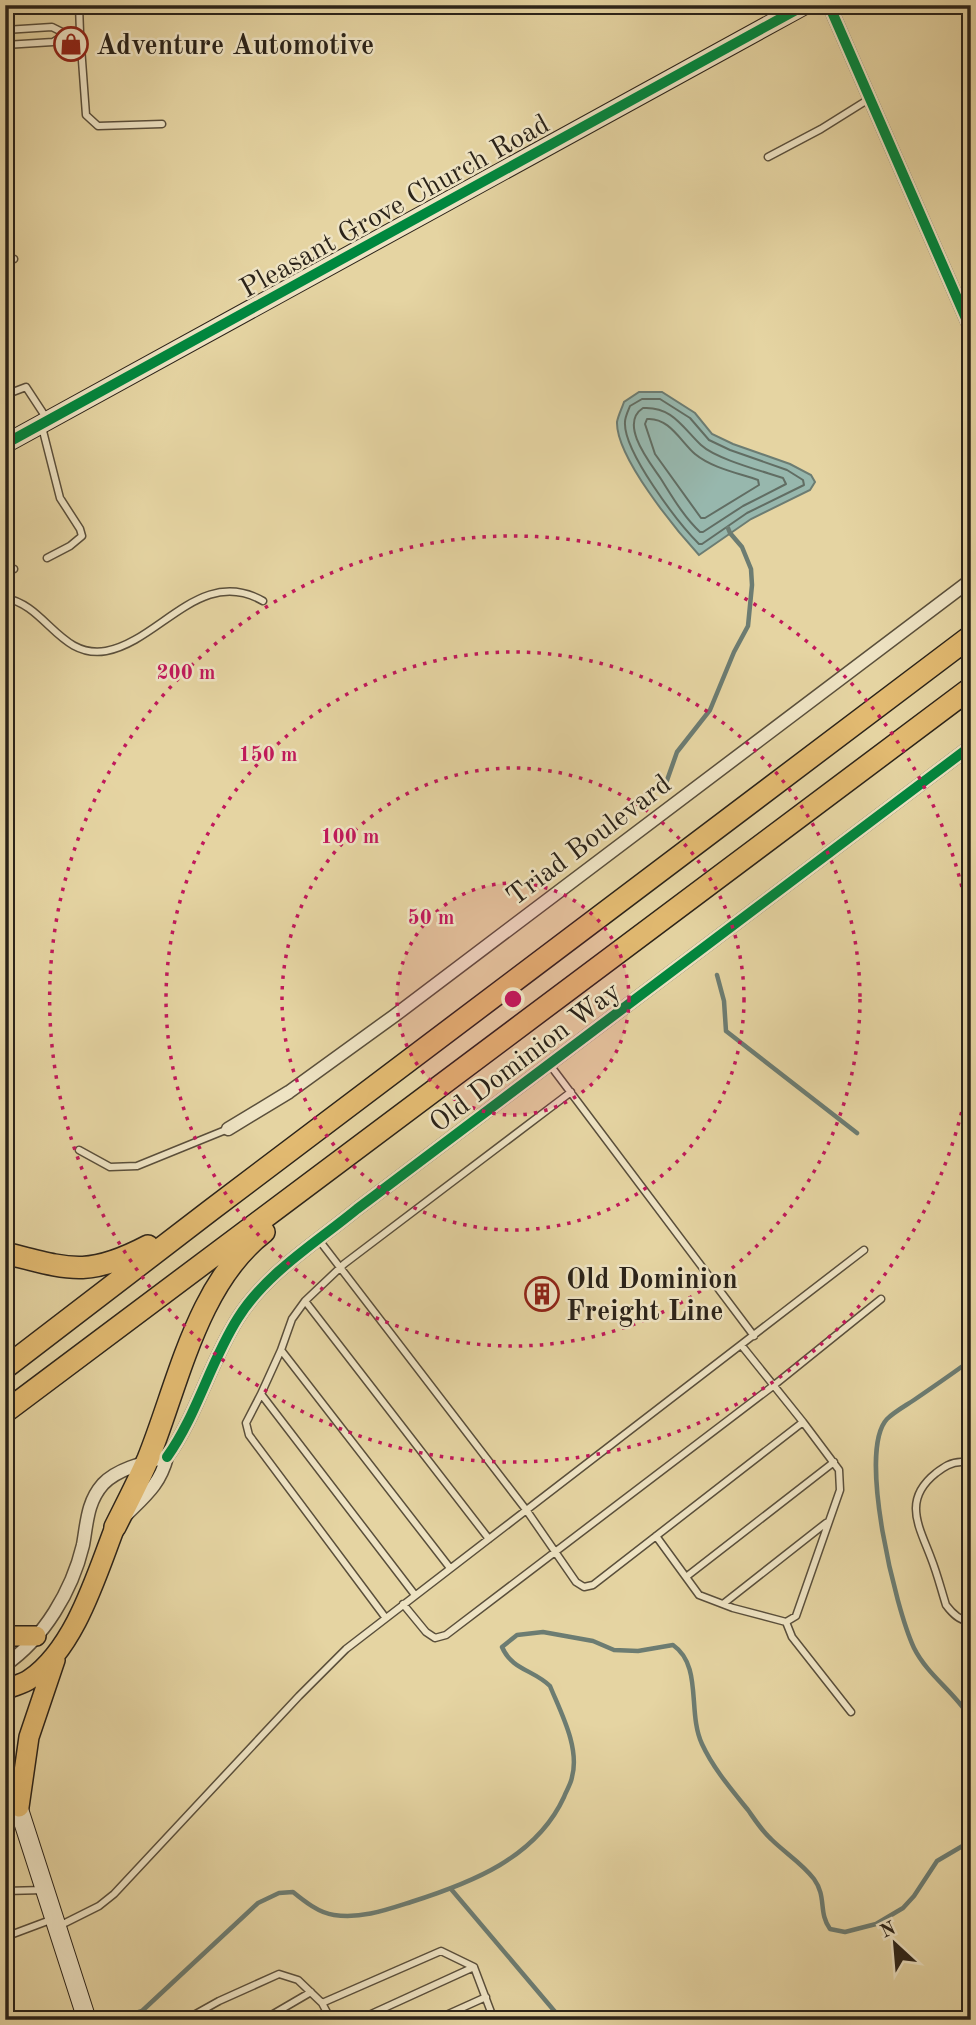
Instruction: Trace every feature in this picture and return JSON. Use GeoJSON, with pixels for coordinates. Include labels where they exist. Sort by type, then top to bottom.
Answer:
{"type":"FeatureCollection","features":[{"type":"Feature","properties":{"kind":"highway"},"geometry":{"type":"LineString","coordinates":[[5,1368],[971,636]]}},
{"type":"Feature","properties":{"kind":"highway"},"geometry":{"type":"LineString","coordinates":[[5,1412],[971,688]]}},
{"type":"Feature","properties":{"kind":"highway"},"geometry":{"type":"LineString","coordinates":[[115,1527],[157,1459],[205,1306],[221,1278],[250,1243],[290,1212],[390,1123]]}},
{"type":"Feature","properties":{"kind":"highway"},"geometry":{"type":"LineString","coordinates":[[5,1253],[73,1269],[95,1268],[127,1257],[211,1210]]}},
{"type":"Feature","properties":{"kind":"main road"},"geometry":{"type":"LineString","coordinates":[[5,1689],[29,1680],[59,1649],[84,1605],[115,1527]]}},
{"type":"Feature","properties":{"kind":"main road"},"geometry":{"type":"LineString","coordinates":[[5,1636],[36,1636]]}},
{"type":"Feature","properties":{"kind":"main road"},"geometry":{"type":"LineString","coordinates":[[19,1814],[29,1737],[59,1649]]}},
{"type":"Feature","properties":{"kind":"street"},"geometry":{"type":"LineString","coordinates":[[829,5],[971,330]]}},
{"type":"Feature","properties":{"kind":"street","name":"Pleasant Grove Church Road"},"geometry":{"type":"LineString","coordinates":[[5,444],[796,7]]}},
{"type":"Feature","properties":{"kind":"street","name":"Triad Boulevard"},"geometry":{"type":"LineString","coordinates":[[228,1129],[289,1092],[394,1016],[971,580]]}},
{"type":"Feature","properties":{"kind":"street","name":"Old Dominion Way"},"geometry":{"type":"LineString","coordinates":[[157,1459],[179,1441],[221,1347],[240,1315],[281,1270],[971,746]]}},
{"type":"Feature","properties":{"kind":"street"},"geometry":{"type":"LineString","coordinates":[[5,1665],[26,1651],[46,1626],[59,1603],[78,1561],[88,1509],[94,1497],[109,1478],[157,1459]]}},
{"type":"Feature","properties":{"kind":"street"},"geometry":{"type":"LineString","coordinates":[[5,1766],[87,2020]]}},
{"type":"Feature","properties":{"kind":"lane"},"geometry":{"type":"LineString","coordinates":[[79,5],[86,115],[98,126],[162,124]]}},
{"type":"Feature","properties":{"kind":"lane"},"geometry":{"type":"LineString","coordinates":[[5,30],[52,27],[66,34]]}},
{"type":"Feature","properties":{"kind":"lane"},"geometry":{"type":"LineString","coordinates":[[5,45],[52,42],[66,34],[80,33]]}},
{"type":"Feature","properties":{"kind":"lane"},"geometry":{"type":"LineString","coordinates":[[768,157],[870,99]]}},
{"type":"Feature","properties":{"kind":"lane"},"geometry":{"type":"LineString","coordinates":[[5,260],[14,260]]}},
{"type":"Feature","properties":{"kind":"lane"},"geometry":{"type":"LineString","coordinates":[[5,396],[26,387],[45,423],[60,498],[82,536],[47,558]]}},
{"type":"Feature","properties":{"kind":"lane"},"geometry":{"type":"LineString","coordinates":[[5,570],[14,569]]}},
{"type":"Feature","properties":{"kind":"lane"},"geometry":{"type":"LineString","coordinates":[[5,598],[23,603],[70,645],[85,651],[105,651],[126,645],[166,617],[217,593],[240,592],[263,601]]}},
{"type":"Feature","properties":{"kind":"lane"},"geometry":{"type":"LineString","coordinates":[[550,1065],[754,1336]]}},
{"type":"Feature","properties":{"kind":"lane"},"geometry":{"type":"LineString","coordinates":[[385,1617],[249,1435],[246,1423],[281,1350],[292,1319],[305,1301],[344,1264],[571,1092]]}},
{"type":"Feature","properties":{"kind":"lane"},"geometry":{"type":"LineString","coordinates":[[79,1150],[110,1167],[138,1166],[228,1129]]}},
{"type":"Feature","properties":{"kind":"lane"},"geometry":{"type":"LineString","coordinates":[[319,1240],[527,1511],[576,1582],[584,1587],[593,1585],[803,1422]]}},
{"type":"Feature","properties":{"kind":"lane"},"geometry":{"type":"LineString","coordinates":[[5,1937],[56,1923],[99,1906],[114,1895],[346,1649],[864,1250]]}},
{"type":"Feature","properties":{"kind":"lane"},"geometry":{"type":"LineString","coordinates":[[403,1604],[426,1632],[435,1638],[446,1635],[773,1386],[881,1299]]}},
{"type":"Feature","properties":{"kind":"lane"},"geometry":{"type":"LineString","coordinates":[[305,1301],[489,1539]]}},
{"type":"Feature","properties":{"kind":"lane"},"geometry":{"type":"LineString","coordinates":[[656,1536],[699,1595],[786,1622],[796,1616],[840,1490],[839,1470],[742,1346]]}},
{"type":"Feature","properties":{"kind":"lane"},"geometry":{"type":"LineString","coordinates":[[281,1350],[450,1568]]}},
{"type":"Feature","properties":{"kind":"lane"},"geometry":{"type":"LineString","coordinates":[[261,1394],[415,1595]]}},
{"type":"Feature","properties":{"kind":"lane"},"geometry":{"type":"LineString","coordinates":[[686,1577],[834,1462]]}},
{"type":"Feature","properties":{"kind":"lane"},"geometry":{"type":"LineString","coordinates":[[961,1462],[953,1462],[943,1468],[923,1487],[917,1497],[916,1517],[946,1605],[952,1613],[971,1621]]}},
{"type":"Feature","properties":{"kind":"lane"},"geometry":{"type":"LineString","coordinates":[[723,1604],[828,1522]]}},
{"type":"Feature","properties":{"kind":"lane"},"geometry":{"type":"LineString","coordinates":[[786,1622],[792,1637],[851,1712]]}},
{"type":"Feature","properties":{"kind":"lane"},"geometry":{"type":"LineString","coordinates":[[5,1826],[19,1814]]}},
{"type":"Feature","properties":{"kind":"lane"},"geometry":{"type":"LineString","coordinates":[[5,1892],[46,1889]]}},
{"type":"Feature","properties":{"kind":"lane"},"geometry":{"type":"LineString","coordinates":[[322,2003],[442,1951],[474,1967],[494,2020]]}},
{"type":"Feature","properties":{"kind":"lane"},"geometry":{"type":"LineString","coordinates":[[358,2020],[474,1967]]}},
{"type":"Feature","properties":{"kind":"lane"},"geometry":{"type":"LineString","coordinates":[[184,2020],[219,2001],[279,1975],[298,1980],[322,2003],[331,2020]]}},
{"type":"Feature","properties":{"kind":"lane"},"geometry":{"type":"LineString","coordinates":[[263,2020],[311,1993]]}},
{"type":"Feature","properties":{"kind":"lane"},"geometry":{"type":"LineString","coordinates":[[436,2020],[486,1997]]}},
{"type":"Feature","properties":{"kind":"lane"},"geometry":{"type":"LineString","coordinates":[[517,2020],[530,2016],[532,2020]]}},
{"type":"Feature","properties":{"kind":"water"},"geometry":{"type":"Polygon","coordinates":[[[639,392],[662,392],[695,413],[712,434],[790,464],[811,475],[815,482],[810,490],[751,519],[699,555],[676,529],[636,473],[619,437],[617,422],[624,402],[639,392]]]}},
{"type":"Feature","properties":{"kind":"waterway"},"geometry":{"type":"LineString","coordinates":[[665,786],[677,752],[710,710],[748,626],[751,569],[742,547],[728,528]]}},
{"type":"Feature","properties":{"kind":"waterway"},"geometry":{"type":"LineString","coordinates":[[717,975],[724,1001],[726,1031],[857,1133]]}},
{"type":"Feature","properties":{"kind":"waterway"},"geometry":{"type":"LineString","coordinates":[[971,1360],[887,1419],[879,1436],[876,1463],[882,1531],[906,1629],[920,1658],[971,1719]]}},
{"type":"Feature","properties":{"kind":"waterway"},"geometry":{"type":"LineString","coordinates":[[114,2020],[142,2011],[258,1903],[279,1893],[293,1892],[328,1914],[354,1916],[373,1913],[434,1895],[478,1877],[519,1852],[537,1836],[552,1818],[570,1785],[574,1766],[573,1754],[568,1731],[550,1686],[511,1661],[502,1647],[517,1635],[543,1632],[593,1641],[614,1650],[638,1651],[673,1645],[688,1665],[695,1718],[706,1753],[765,1832],[814,1879],[830,1929],[845,1932],[876,1924],[903,1908],[937,1861],[971,1841]]}},
{"type":"Feature","properties":{"kind":"waterway"},"geometry":{"type":"LineString","coordinates":[[451,1889],[562,2020]]}},
{"type":"Feature","properties":{"kind":"cycle path"},"geometry":{"type":"LineString","coordinates":[[5,444],[805,5]]}},
{"type":"Feature","properties":{"kind":"cycle path"},"geometry":{"type":"LineString","coordinates":[[829,5],[971,330]]}},
{"type":"Feature","properties":{"kind":"cycle path"},"geometry":{"type":"LineString","coordinates":[[167,1457],[187,1424],[219,1352],[238,1318],[277,1272],[971,746]]}},
{"type":"Feature","properties":{"kind":"place","name":"Adventure Automotive"},"geometry":{"type":"Point","coordinates":[71,44]}},
{"type":"Feature","properties":{"kind":"place","name":"Old Dominion Freight Line"},"geometry":{"type":"Point","coordinates":[542,1294]}}]}
